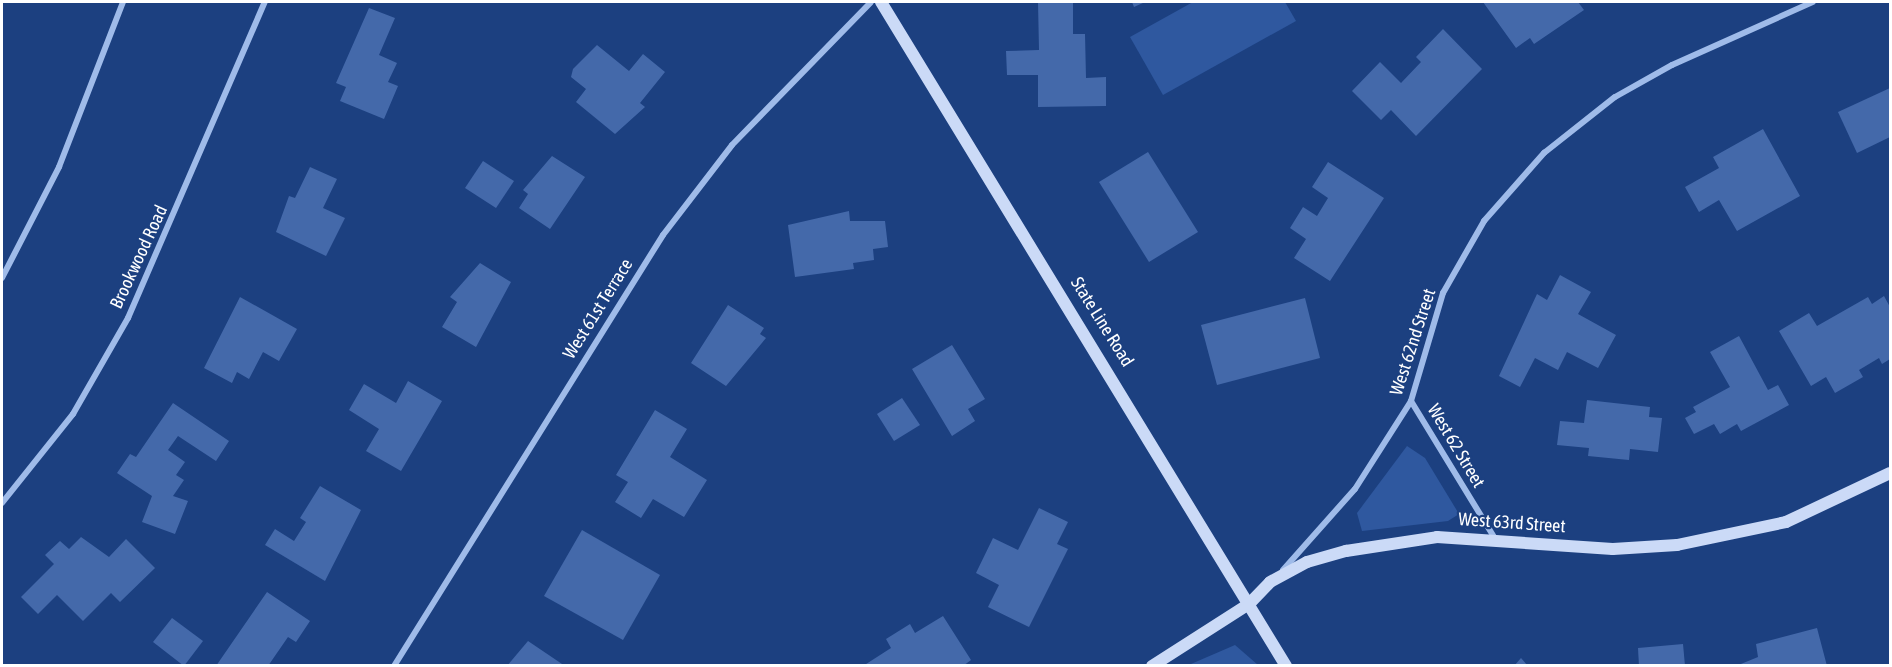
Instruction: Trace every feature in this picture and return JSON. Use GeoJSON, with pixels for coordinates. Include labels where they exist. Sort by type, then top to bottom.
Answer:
{"type":"FeatureCollection","features":[{"type":"Feature","properties":{"kind":"main road","name":"State Line Road"},"geometry":{"type":"LineString","coordinates":[[881,2],[1286,666]]}},
{"type":"Feature","properties":{"kind":"main road","name":"West 63rd Street"},"geometry":{"type":"LineString","coordinates":[[1152,666],[1249,604],[1270,582],[1307,562],[1346,551],[1437,537],[1494,537],[1612,549],[1677,545],[1786,522],[1890,473]]}},
{"type":"Feature","properties":{"kind":"street"},"geometry":{"type":"LineString","coordinates":[[2,278],[59,167],[123,2]]}},
{"type":"Feature","properties":{"kind":"street","name":"Brookwood Road"},"geometry":{"type":"LineString","coordinates":[[2,503],[73,414],[128,318],[264,2]]}},
{"type":"Feature","properties":{"kind":"street","name":"West 61st Terrace"},"geometry":{"type":"LineString","coordinates":[[394,666],[663,235],[732,145],[871,2]]}},
{"type":"Feature","properties":{"kind":"street","name":"West 62nd Street"},"geometry":{"type":"LineString","coordinates":[[1270,582],[1310,545],[1355,489],[1411,401],[1443,293],[1484,221],[1544,153],[1615,98],[1672,65],[1813,2]]}},
{"type":"Feature","properties":{"kind":"street","name":"West 62 Street"},"geometry":{"type":"LineString","coordinates":[[1411,401],[1494,537]]}},
{"type":"Feature","properties":{"kind":"shaded area"},"geometry":{"type":"Polygon","coordinates":[[[1193,2],[1285,2],[1296,21],[1163,95],[1130,37],[1193,2]]]}},
{"type":"Feature","properties":{"kind":"shaded area"},"geometry":{"type":"Polygon","coordinates":[[[1407,446],[1425,458],[1459,514],[1448,521],[1362,531],[1357,513],[1407,446]]]}},
{"type":"Feature","properties":{"kind":"shaded area"},"geometry":{"type":"Polygon","coordinates":[[[1235,645],[1258,665],[1189,665],[1191,664],[1235,645]]]}},
{"type":"Feature","properties":{"kind":"building"},"geometry":{"type":"Polygon","coordinates":[[[1038,2],[1073,2],[1073,34],[1085,34],[1086,78],[1106,77],[1106,106],[1038,107],[1038,75],[1007,75],[1006,51],[1039,50],[1038,2]]]}},
{"type":"Feature","properties":{"kind":"building"},"geometry":{"type":"Polygon","coordinates":[[[1132,2],[1145,2],[1134,7],[1132,2]]]}},
{"type":"Feature","properties":{"kind":"building"},"geometry":{"type":"Polygon","coordinates":[[[1483,2],[1578,2],[1584,10],[1534,44],[1530,38],[1516,48],[1483,2]]]}},
{"type":"Feature","properties":{"kind":"building"},"geometry":{"type":"Polygon","coordinates":[[[369,8],[395,18],[379,55],[397,63],[388,82],[398,86],[384,119],[340,101],[346,87],[336,83],[369,8]]]}},
{"type":"Feature","properties":{"kind":"building"},"geometry":{"type":"Polygon","coordinates":[[[1443,29],[1482,69],[1416,136],[1391,110],[1381,120],[1352,91],[1380,62],[1401,83],[1421,62],[1416,57],[1443,29]]]}},
{"type":"Feature","properties":{"kind":"building"},"geometry":{"type":"Polygon","coordinates":[[[597,45],[629,71],[643,54],[665,72],[640,103],[645,107],[615,134],[576,102],[586,89],[571,77],[573,69],[597,45]]]}},
{"type":"Feature","properties":{"kind":"building"},"geometry":{"type":"Polygon","coordinates":[[[1890,88],[1890,137],[1857,153],[1838,112],[1890,88]]]}},
{"type":"Feature","properties":{"kind":"building"},"geometry":{"type":"Polygon","coordinates":[[[1763,129],[1800,196],[1737,231],[1719,200],[1699,212],[1685,187],[1719,168],[1713,157],[1763,129]]]}},
{"type":"Feature","properties":{"kind":"building"},"geometry":{"type":"Polygon","coordinates":[[[1148,152],[1198,232],[1149,262],[1099,182],[1148,152]]]}},
{"type":"Feature","properties":{"kind":"building"},"geometry":{"type":"Polygon","coordinates":[[[552,156],[585,177],[550,229],[519,208],[528,194],[523,190],[552,156]]]}},
{"type":"Feature","properties":{"kind":"building"},"geometry":{"type":"Polygon","coordinates":[[[483,161],[514,181],[496,208],[465,188],[483,161]]]}},
{"type":"Feature","properties":{"kind":"building"},"geometry":{"type":"Polygon","coordinates":[[[1328,162],[1384,198],[1330,281],[1294,258],[1306,239],[1290,228],[1303,207],[1317,216],[1328,198],[1312,187],[1328,162]]]}},
{"type":"Feature","properties":{"kind":"building"},"geometry":{"type":"Polygon","coordinates":[[[310,167],[337,179],[323,208],[345,218],[326,256],[276,232],[289,196],[295,198],[310,167]]]}},
{"type":"Feature","properties":{"kind":"building"},"geometry":{"type":"Polygon","coordinates":[[[849,211],[850,221],[885,221],[888,247],[873,249],[874,260],[853,263],[854,269],[795,277],[788,225],[849,211]]]}},
{"type":"Feature","properties":{"kind":"building"},"geometry":{"type":"Polygon","coordinates":[[[480,263],[511,282],[476,347],[442,327],[457,302],[450,297],[480,263]]]}},
{"type":"Feature","properties":{"kind":"building"},"geometry":{"type":"Polygon","coordinates":[[[1560,275],[1591,292],[1578,314],[1616,335],[1598,368],[1567,352],[1558,370],[1535,358],[1520,387],[1499,376],[1537,294],[1547,300],[1560,275]]]}},
{"type":"Feature","properties":{"kind":"building"},"geometry":{"type":"Polygon","coordinates":[[[1884,296],[1890,307],[1890,359],[1882,364],[1879,358],[1859,370],[1863,377],[1835,393],[1826,377],[1811,386],[1779,331],[1809,313],[1817,326],[1868,297],[1872,304],[1884,296]]]}},
{"type":"Feature","properties":{"kind":"building"},"geometry":{"type":"Polygon","coordinates":[[[240,297],[297,329],[279,361],[263,352],[249,379],[237,372],[232,383],[204,368],[240,297]]]}},
{"type":"Feature","properties":{"kind":"building"},"geometry":{"type":"Polygon","coordinates":[[[1305,298],[1320,358],[1217,385],[1201,325],[1305,298]]]}},
{"type":"Feature","properties":{"kind":"building"},"geometry":{"type":"Polygon","coordinates":[[[728,305],[764,328],[760,334],[766,338],[726,386],[691,363],[728,305]]]}},
{"type":"Feature","properties":{"kind":"building"},"geometry":{"type":"Polygon","coordinates":[[[1739,336],[1768,390],[1778,385],[1789,405],[1741,431],[1737,424],[1720,434],[1714,424],[1694,434],[1685,418],[1696,412],[1693,407],[1730,387],[1710,352],[1739,336]]]}},
{"type":"Feature","properties":{"kind":"building"},"geometry":{"type":"Polygon","coordinates":[[[952,345],[985,399],[968,409],[975,421],[952,436],[912,369],[952,345]]]}},
{"type":"Feature","properties":{"kind":"building"},"geometry":{"type":"Polygon","coordinates":[[[408,381],[442,401],[401,471],[366,451],[379,429],[349,410],[364,384],[396,403],[408,381]]]}},
{"type":"Feature","properties":{"kind":"building"},"geometry":{"type":"Polygon","coordinates":[[[902,398],[920,425],[894,441],[877,414],[902,398]]]}},
{"type":"Feature","properties":{"kind":"building"},"geometry":{"type":"Polygon","coordinates":[[[1587,400],[1650,407],[1649,417],[1662,418],[1658,452],[1630,449],[1629,460],[1588,456],[1589,448],[1557,445],[1560,421],[1584,423],[1587,400]]]}},
{"type":"Feature","properties":{"kind":"building"},"geometry":{"type":"Polygon","coordinates":[[[173,403],[229,441],[216,461],[178,436],[168,450],[185,462],[176,475],[184,480],[173,496],[188,501],[175,534],[142,522],[152,496],[117,473],[130,454],[136,457],[173,403]]]}},
{"type":"Feature","properties":{"kind":"building"},"geometry":{"type":"Polygon","coordinates":[[[655,410],[687,429],[670,457],[707,480],[684,517],[653,499],[641,518],[615,502],[628,482],[616,475],[655,410]]]}},
{"type":"Feature","properties":{"kind":"building"},"geometry":{"type":"Polygon","coordinates":[[[320,486],[361,510],[325,581],[265,545],[275,529],[294,541],[306,522],[300,518],[320,486]]]}},
{"type":"Feature","properties":{"kind":"building"},"geometry":{"type":"Polygon","coordinates":[[[1039,508],[1068,522],[1057,544],[1068,549],[1029,627],[988,607],[999,585],[976,573],[993,538],[1018,550],[1039,508]]]}},
{"type":"Feature","properties":{"kind":"building"},"geometry":{"type":"Polygon","coordinates":[[[582,530],[660,575],[623,640],[544,596],[582,530]]]}},
{"type":"Feature","properties":{"kind":"building"},"geometry":{"type":"Polygon","coordinates":[[[81,537],[109,557],[126,539],[155,568],[120,602],[111,593],[83,621],[57,595],[38,614],[21,597],[54,564],[45,555],[60,541],[69,549],[81,537]]]}},
{"type":"Feature","properties":{"kind":"building"},"geometry":{"type":"Polygon","coordinates":[[[267,592],[310,621],[296,642],[288,637],[268,666],[216,666],[267,592]]]}},
{"type":"Feature","properties":{"kind":"building"},"geometry":{"type":"Polygon","coordinates":[[[943,616],[971,660],[963,666],[863,666],[891,648],[886,639],[910,624],[915,633],[943,616]]]}},
{"type":"Feature","properties":{"kind":"building"},"geometry":{"type":"Polygon","coordinates":[[[172,618],[203,641],[184,666],[153,642],[172,618]]]}},
{"type":"Feature","properties":{"kind":"building"},"geometry":{"type":"Polygon","coordinates":[[[1817,628],[1827,666],[1736,666],[1758,657],[1756,644],[1817,628]]]}},
{"type":"Feature","properties":{"kind":"building"},"geometry":{"type":"Polygon","coordinates":[[[528,641],[565,666],[507,666],[528,641]]]}},
{"type":"Feature","properties":{"kind":"building"},"geometry":{"type":"Polygon","coordinates":[[[1683,644],[1685,666],[1639,666],[1638,648],[1683,644]]]}},
{"type":"Feature","properties":{"kind":"building"},"geometry":{"type":"Polygon","coordinates":[[[1521,658],[1528,666],[1514,666],[1521,658]]]}}]}
